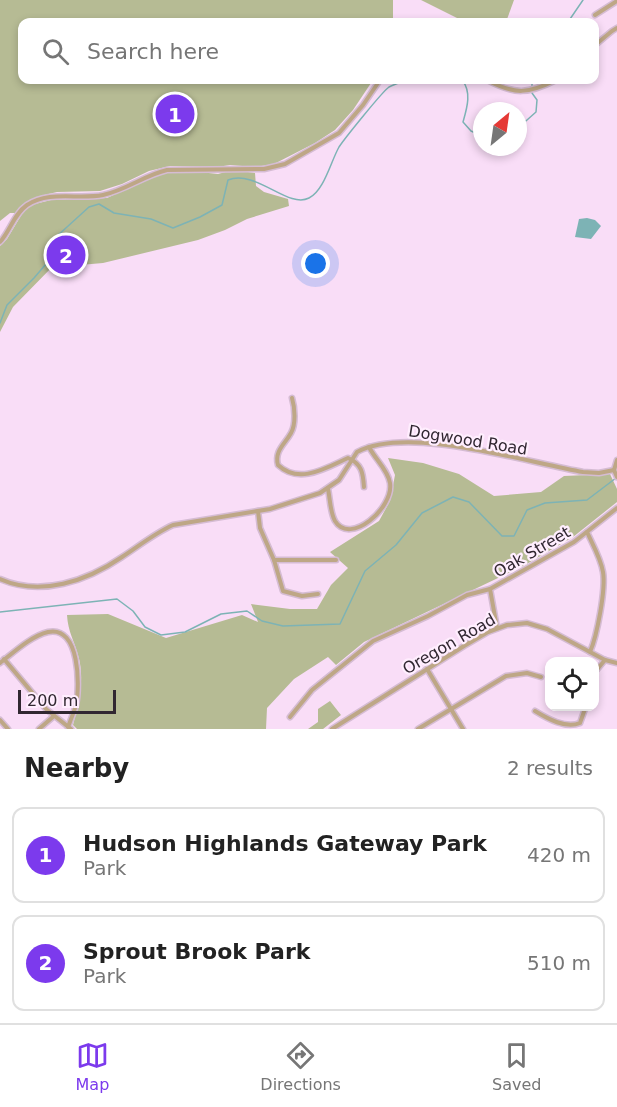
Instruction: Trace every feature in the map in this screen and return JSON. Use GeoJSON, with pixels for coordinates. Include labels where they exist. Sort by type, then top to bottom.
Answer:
{"type":"FeatureCollection","features":[{"type":"Feature","properties":{"kind":"street"},"geometry":{"type":"LineString","coordinates":[[595,15],[617,0]]}},
{"type":"Feature","properties":{"kind":"street"},"geometry":{"type":"LineString","coordinates":[[599,41],[617,28]]}},
{"type":"Feature","properties":{"kind":"street"},"geometry":{"type":"LineString","coordinates":[[0,242],[23,208],[38,200],[55,196],[104,195],[156,172],[172,169],[264,169],[285,164],[339,132],[363,105],[377,84]]}},
{"type":"Feature","properties":{"kind":"street"},"geometry":{"type":"LineString","coordinates":[[496,84],[512,91],[532,90],[546,84]]}},
{"type":"Feature","properties":{"kind":"street"},"geometry":{"type":"LineString","coordinates":[[292,398],[293,430],[277,454],[278,465],[288,472],[300,475],[325,469],[348,458],[352,459],[362,470],[364,487]]}},
{"type":"Feature","properties":{"kind":"street","name":"Dogwood Road"},"geometry":{"type":"LineString","coordinates":[[0,579],[23,586],[43,587],[65,584],[120,559],[173,525],[270,509],[328,489],[342,476],[357,452],[369,447],[398,442],[437,444],[583,472],[616,474]]}},
{"type":"Feature","properties":{"kind":"street"},"geometry":{"type":"LineString","coordinates":[[328,489],[335,522],[342,527],[361,526],[380,511],[388,499],[391,485],[387,474],[369,447]]}},
{"type":"Feature","properties":{"kind":"street"},"geometry":{"type":"LineString","coordinates":[[616,474],[617,460]]}},
{"type":"Feature","properties":{"kind":"street","name":"Oak Street"},"geometry":{"type":"LineString","coordinates":[[497,628],[490,589],[556,553],[617,508]]}},
{"type":"Feature","properties":{"kind":"street"},"geometry":{"type":"LineString","coordinates":[[258,511],[260,528],[274,560],[283,591],[302,596],[318,594]]}},
{"type":"Feature","properties":{"kind":"street"},"geometry":{"type":"LineString","coordinates":[[587,532],[604,578],[596,633],[590,652]]}},
{"type":"Feature","properties":{"kind":"street"},"geometry":{"type":"LineString","coordinates":[[274,560],[336,560]]}},
{"type":"Feature","properties":{"kind":"street"},"geometry":{"type":"LineString","coordinates":[[290,717],[312,690],[373,641],[467,595],[490,589]]}},
{"type":"Feature","properties":{"kind":"street","name":"Oregon Road"},"geometry":{"type":"LineString","coordinates":[[332,729],[497,628],[515,623],[535,624],[604,660],[617,663]]}},
{"type":"Feature","properties":{"kind":"street"},"geometry":{"type":"LineString","coordinates":[[48,632],[59,633],[69,639],[76,659],[77,693],[69,728],[54,716],[2,661],[48,632]]}},
{"type":"Feature","properties":{"kind":"street"},"geometry":{"type":"LineString","coordinates":[[599,666],[604,660]]}},
{"type":"Feature","properties":{"kind":"street"},"geometry":{"type":"LineString","coordinates":[[427,669],[463,729]]}},
{"type":"Feature","properties":{"kind":"street"},"geometry":{"type":"LineString","coordinates":[[418,729],[506,676],[527,673],[541,677]]}},
{"type":"Feature","properties":{"kind":"street"},"geometry":{"type":"LineString","coordinates":[[535,711],[559,725],[572,727],[580,723],[584,711]]}},
{"type":"Feature","properties":{"kind":"street"},"geometry":{"type":"LineString","coordinates":[[39,729],[54,716]]}},
{"type":"Feature","properties":{"kind":"street"},"geometry":{"type":"LineString","coordinates":[[0,720],[8,729]]}},
{"type":"Feature","properties":{"kind":"street"},"geometry":{"type":"LineString","coordinates":[[340,723],[345,729]]}},
{"type":"Feature","properties":{"kind":"shaded area"},"geometry":{"type":"Polygon","coordinates":[[[0,0],[393,0],[393,18],[18,18],[18,84],[370,84],[353,110],[335,130],[274,164],[255,167],[170,166],[149,171],[122,184],[100,191],[57,192],[40,196],[22,205],[15,213],[10,213],[0,221],[0,0]]]}},
{"type":"Feature","properties":{"kind":"shaded area"},"geometry":{"type":"Polygon","coordinates":[[[421,0],[514,0],[507,18],[457,18],[421,0]]]}},
{"type":"Feature","properties":{"kind":"shaded area"},"geometry":{"type":"Polygon","coordinates":[[[180,170],[218,174],[233,170],[255,173],[256,186],[264,192],[288,199],[289,206],[247,219],[198,240],[103,263],[80,265],[70,259],[57,262],[13,307],[0,332],[0,246],[7,239],[25,209],[31,205],[51,200],[107,198],[159,174],[180,170]]]}},
{"type":"Feature","properties":{"kind":"shaded area"},"geometry":{"type":"Polygon","coordinates":[[[579,219],[595,220],[601,226],[591,239],[575,237],[579,219]]]}},
{"type":"Feature","properties":{"kind":"shaded area"},"geometry":{"type":"Polygon","coordinates":[[[388,458],[423,463],[459,474],[494,496],[541,492],[564,476],[610,474],[617,489],[617,502],[573,537],[525,565],[364,642],[336,665],[328,657],[294,679],[267,708],[266,729],[77,729],[73,725],[79,699],[81,673],[67,615],[108,614],[166,638],[242,615],[258,622],[251,604],[290,609],[317,609],[331,585],[348,568],[330,552],[379,521],[390,501],[395,475],[388,458]]]}},
{"type":"Feature","properties":{"kind":"shaded area"},"geometry":{"type":"Polygon","coordinates":[[[330,701],[341,715],[323,729],[308,729],[318,722],[318,709],[330,701]]]}},
{"type":"Feature","properties":{"kind":"waterway"},"geometry":{"type":"LineString","coordinates":[[571,18],[583,0]]}},
{"type":"Feature","properties":{"kind":"waterway"},"geometry":{"type":"LineString","coordinates":[[0,323],[7,305],[52,257],[56,237],[89,207],[99,204],[114,213],[151,219],[173,228],[222,205],[228,180],[239,178],[250,180],[291,198],[301,200],[309,198],[319,189],[339,147],[379,97],[389,87],[396,84]]}},
{"type":"Feature","properties":{"kind":"waterway"},"geometry":{"type":"LineString","coordinates":[[464,84],[468,95],[463,122],[473,132]]}},
{"type":"Feature","properties":{"kind":"waterway"},"geometry":{"type":"LineString","coordinates":[[527,120],[536,112],[537,100],[532,93],[532,84]]}},
{"type":"Feature","properties":{"kind":"waterway"},"geometry":{"type":"LineString","coordinates":[[0,612],[117,599],[133,611],[145,627],[161,635],[185,632],[221,614],[247,611],[262,621],[283,626],[340,624],[365,571],[396,545],[422,513],[453,497],[469,502],[502,536],[514,536],[527,510],[545,503],[587,500],[616,478]]}},
{"type":"Feature","properties":{"kind":"place","name":"Hudson Highlands Gateway Park"},"geometry":{"type":"Point","coordinates":[175,114]}},
{"type":"Feature","properties":{"kind":"place","name":"Sprout Brook Park"},"geometry":{"type":"Point","coordinates":[66,255]}}]}
